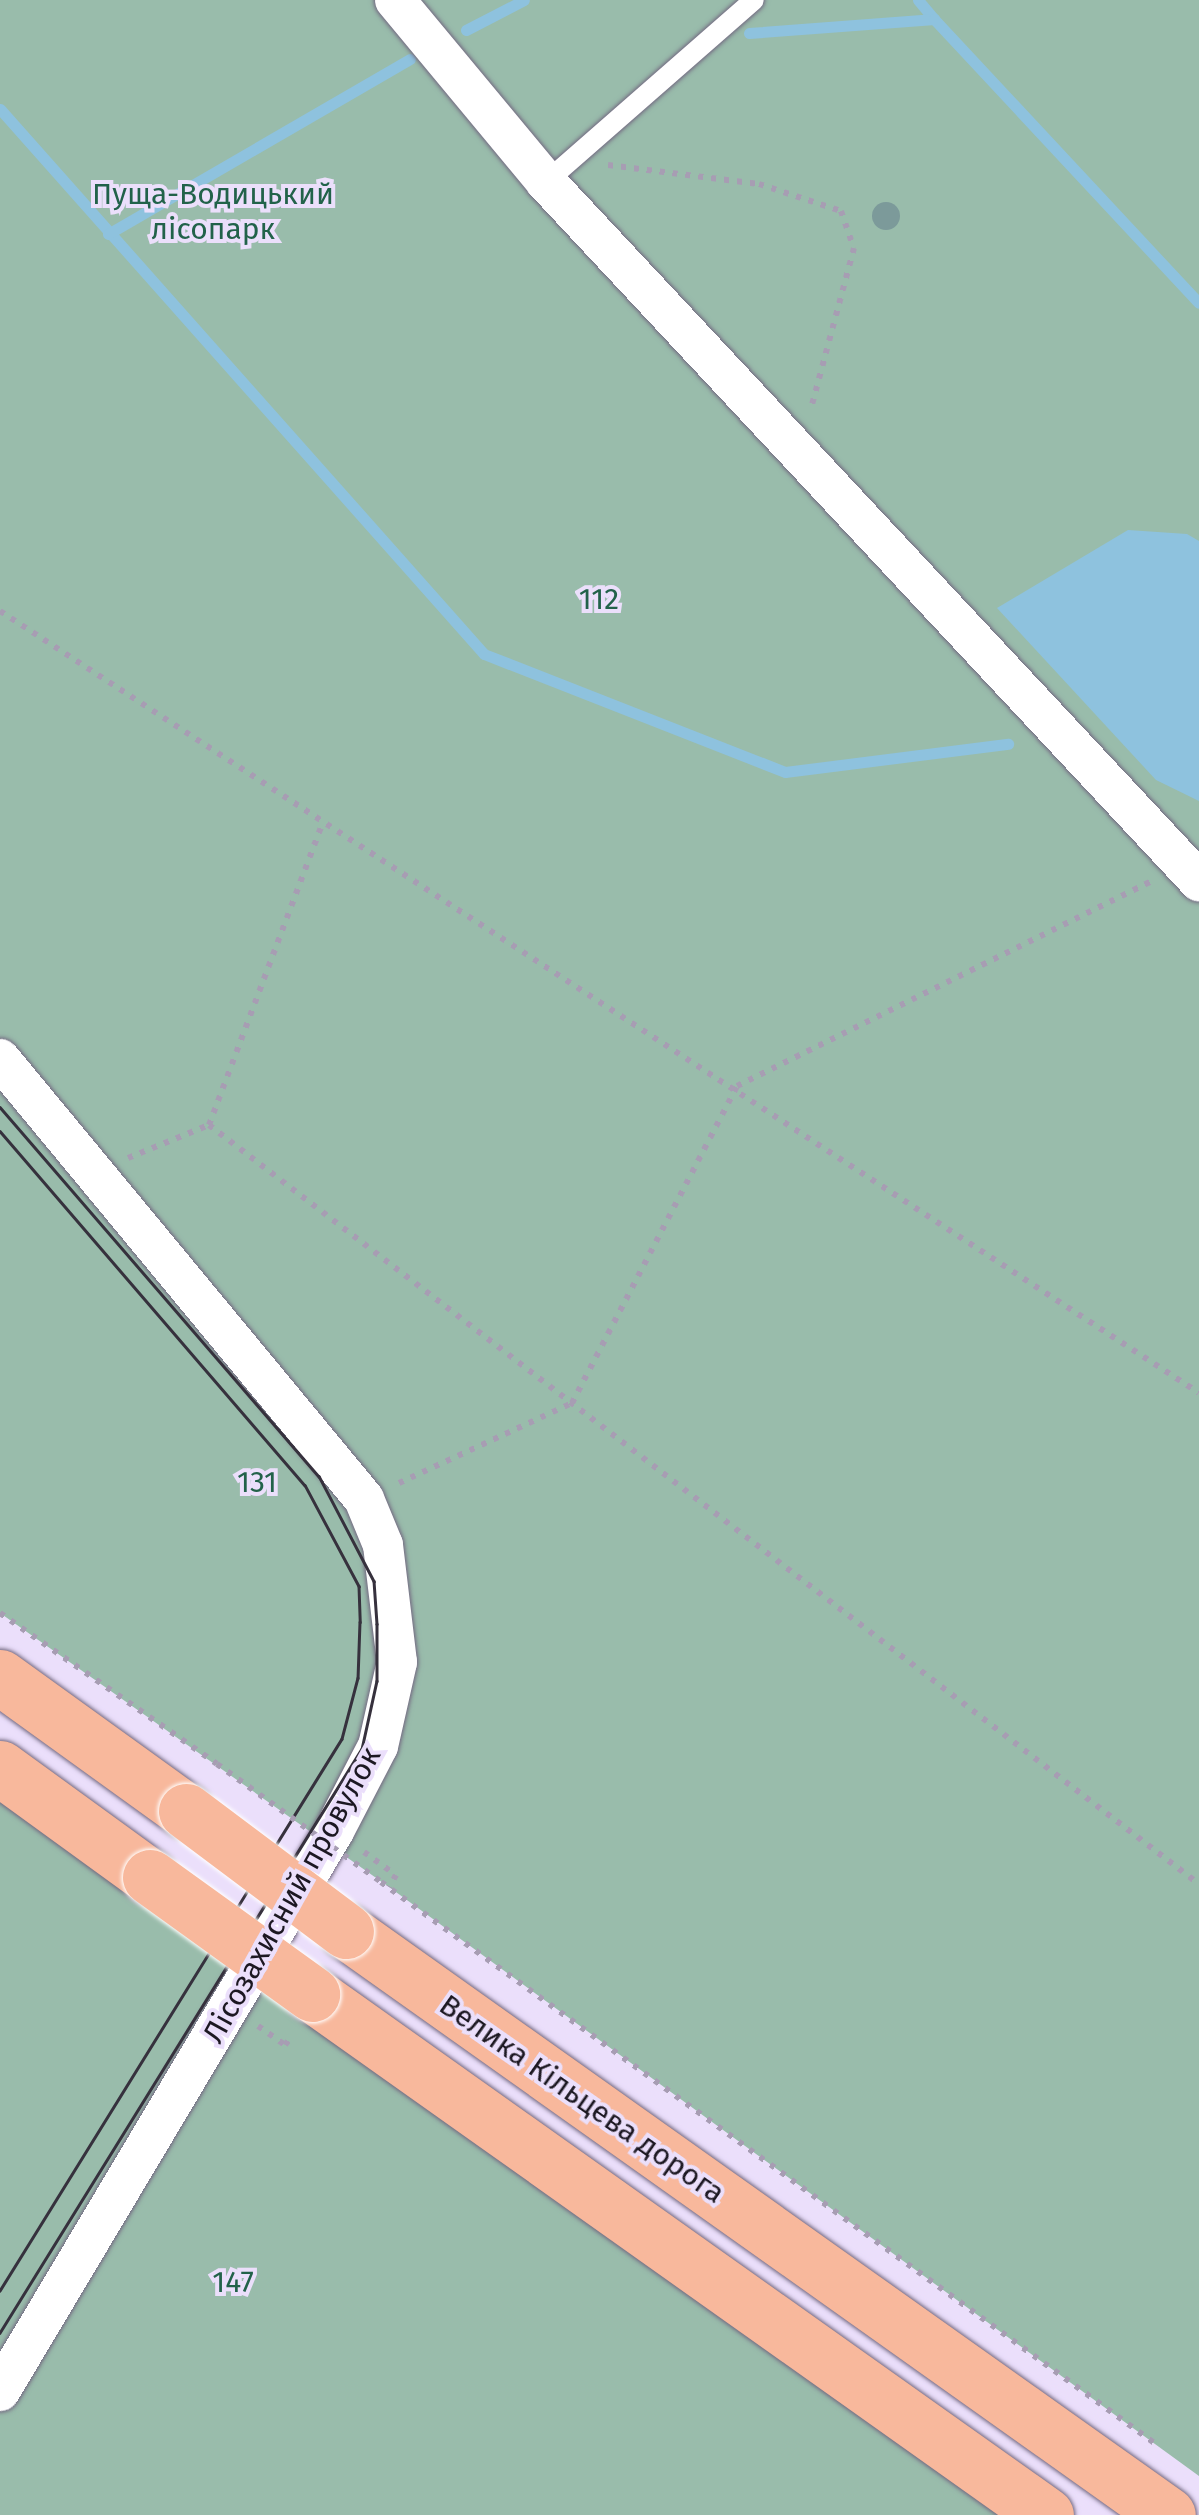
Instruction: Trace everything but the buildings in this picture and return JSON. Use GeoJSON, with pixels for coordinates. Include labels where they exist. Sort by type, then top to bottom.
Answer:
{"type":"FeatureCollection","features":[{"type":"Feature","properties":{"kind":"main road","name":"Велика Кільцева дорога"},"geometry":{"type":"LineString","coordinates":[[0,1676],[346,1931],[1168,2515]]}},
{"type":"Feature","properties":{"kind":"main road"},"geometry":{"type":"LineString","coordinates":[[0,1768],[150,1877],[302,2015],[1046,2515]]}},
{"type":"Feature","properties":{"kind":"street"},"geometry":{"type":"LineString","coordinates":[[395,0],[559,171],[798,453],[1190,873]]}},
{"type":"Feature","properties":{"kind":"street","name":"Лісозахисний провулок"},"geometry":{"type":"LineString","coordinates":[[0,1059],[364,1499],[383,1545],[394,1606],[397,1662],[378,1746],[248,1983],[0,2392]]}},
{"type":"Feature","properties":{"kind":"lane"},"geometry":{"type":"LineString","coordinates":[[559,171],[754,0]]}},
{"type":"Feature","properties":{"kind":"path"},"geometry":{"type":"LineString","coordinates":[[559,171],[759,184],[840,211],[854,248],[798,453]]}},
{"type":"Feature","properties":{"kind":"path"},"geometry":{"type":"LineString","coordinates":[[0,611],[322,824],[737,1086],[1199,1393]]}},
{"type":"Feature","properties":{"kind":"path"},"geometry":{"type":"LineString","coordinates":[[94,1172],[208,1125],[322,824]]}},
{"type":"Feature","properties":{"kind":"path"},"geometry":{"type":"LineString","coordinates":[[364,1499],[572,1403],[737,1086],[1190,873]]}},
{"type":"Feature","properties":{"kind":"path"},"geometry":{"type":"LineString","coordinates":[[208,1125],[1199,1884]]}},
{"type":"Feature","properties":{"kind":"path"},"geometry":{"type":"LineString","coordinates":[[0,1613],[385,1884],[1168,2454]]}},
{"type":"Feature","properties":{"kind":"path"},"geometry":{"type":"LineString","coordinates":[[362,1851],[396,1875],[385,1884]]}},
{"type":"Feature","properties":{"kind":"path"},"geometry":{"type":"LineString","coordinates":[[256,2025],[286,2045],[302,2015]]}},
{"type":"Feature","properties":{"kind":"green space","name":"112"},"geometry":{"type":"Polygon","coordinates":[[[0,0],[1199,0],[1199,2476],[389,1887],[0,1613],[0,0]]]}},
{"type":"Feature","properties":{"kind":"green space","name":"147"},"geometry":{"type":"Polygon","coordinates":[[[0,1768],[1046,2515],[0,2515],[0,1768]]]}},
{"type":"Feature","properties":{"kind":"water"},"geometry":{"type":"Polygon","coordinates":[[[1128,530],[1187,534],[1199,541],[1199,801],[1156,780],[997,608],[1128,530]]]}},
{"type":"Feature","properties":{"kind":"waterway"},"geometry":{"type":"LineString","coordinates":[[466,30],[524,0]]}},
{"type":"Feature","properties":{"kind":"waterway"},"geometry":{"type":"LineString","coordinates":[[918,0],[934,19]]}},
{"type":"Feature","properties":{"kind":"waterway"},"geometry":{"type":"LineString","coordinates":[[749,33],[934,19],[1199,303]]}},
{"type":"Feature","properties":{"kind":"waterway"},"geometry":{"type":"LineString","coordinates":[[108,234],[410,59]]}},
{"type":"Feature","properties":{"kind":"waterway"},"geometry":{"type":"LineString","coordinates":[[0,109],[484,654],[785,772],[1008,744]]}},
{"type":"Feature","properties":{"kind":"tram line"},"geometry":{"type":"LineString","coordinates":[[0,1107],[319,1476],[374,1581],[377,1624],[377,1681],[362,1749],[0,2333]]}},
{"type":"Feature","properties":{"kind":"tram line"},"geometry":{"type":"LineString","coordinates":[[0,1131],[305,1485],[359,1586],[360,1622],[358,1678],[342,1739],[0,2291]]}},
{"type":"Feature","properties":{"kind":"park label","name":"Пуща-Водицький лісопарк"},"geometry":{"type":"Point","coordinates":[213,211]}},
{"type":"Feature","properties":{"kind":"park label","name":"131"},"geometry":{"type":"Point","coordinates":[257,1482]}}]}
